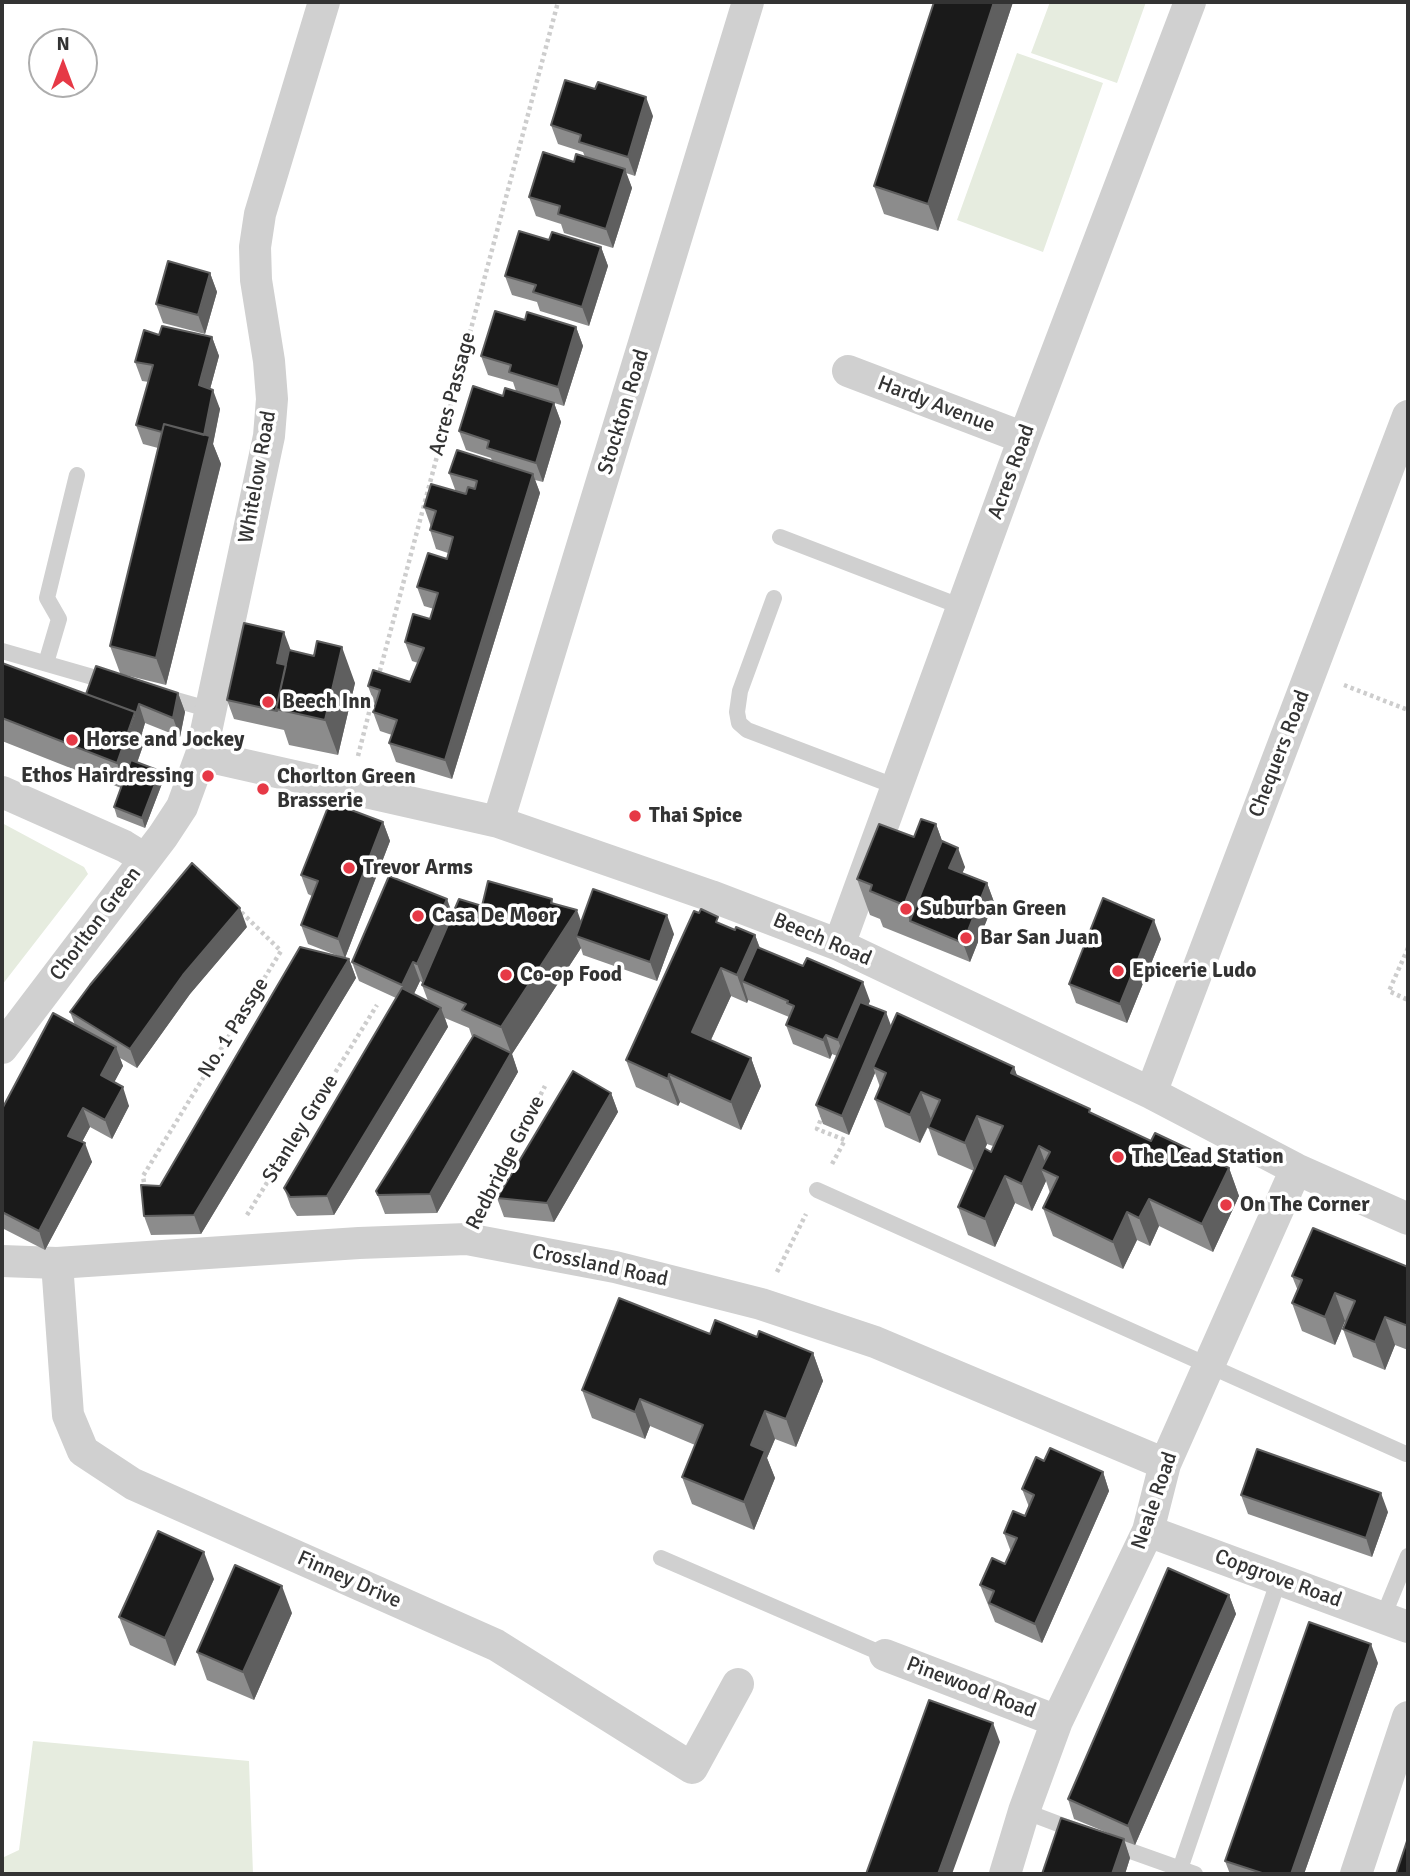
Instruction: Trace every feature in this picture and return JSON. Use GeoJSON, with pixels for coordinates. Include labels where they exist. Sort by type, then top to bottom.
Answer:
{"type":"FeatureCollection","features":[{"type":"Feature","properties":{"kind":"street","name":"Whitelow Road"},"geometry":{"type":"LineString","coordinates":[[145,859],[182,807],[201,755],[269,436],[272,399],[256,280],[255,247],[260,214],[324,2]]}},
{"type":"Feature","properties":{"kind":"street","name":"Stockton Road"},"geometry":{"type":"LineString","coordinates":[[498,822],[748,2]]}},
{"type":"Feature","properties":{"kind":"street","name":"Acres Road"},"geometry":{"type":"LineString","coordinates":[[839,945],[1024,438],[1189,2]]}},
{"type":"Feature","properties":{"kind":"street","name":"Hardy Avenue"},"geometry":{"type":"LineString","coordinates":[[848,372],[1024,438]]}},
{"type":"Feature","properties":{"kind":"street","name":"Chequers Road"},"geometry":{"type":"LineString","coordinates":[[1151,1093],[1408,415]]}},
{"type":"Feature","properties":{"kind":"street","name":"Beech Road"},"geometry":{"type":"LineString","coordinates":[[201,755],[498,822],[706,908],[839,945],[1151,1093],[1296,1169],[1408,1219]]}},
{"type":"Feature","properties":{"kind":"street","name":"Chorlton Green"},"geometry":{"type":"LineString","coordinates":[[2,792],[124,846],[145,859],[2,1048]]}},
{"type":"Feature","properties":{"kind":"street","name":"Neale Road"},"geometry":{"type":"LineString","coordinates":[[1005,1874],[1024,1811],[1057,1721],[1148,1531],[1166,1464],[1296,1169]]}},
{"type":"Feature","properties":{"kind":"street","name":"Crossland Road"},"geometry":{"type":"LineString","coordinates":[[2,1262],[57,1263],[467,1239],[615,1267],[761,1304],[875,1342],[1166,1464]]}},
{"type":"Feature","properties":{"kind":"street","name":"Finney Drive"},"geometry":{"type":"LineString","coordinates":[[57,1263],[68,1415],[83,1451],[133,1484],[496,1644],[692,1768],[738,1684]]}},
{"type":"Feature","properties":{"kind":"street","name":"Copgrove Road"},"geometry":{"type":"LineString","coordinates":[[1148,1531],[1396,1622]]}},
{"type":"Feature","properties":{"kind":"street","name":"Pinewood Road"},"geometry":{"type":"LineString","coordinates":[[885,1655],[1057,1721]]}},
{"type":"Feature","properties":{"kind":"street"},"geometry":{"type":"LineString","coordinates":[[1356,1874],[1408,1717]]}},
{"type":"Feature","properties":{"kind":"lane"},"geometry":{"type":"LineString","coordinates":[[46,663],[59,619],[47,597],[77,475]]}},
{"type":"Feature","properties":{"kind":"lane"},"geometry":{"type":"LineString","coordinates":[[780,537],[962,607]]}},
{"type":"Feature","properties":{"kind":"lane"},"geometry":{"type":"LineString","coordinates":[[774,597],[740,691],[737,712],[739,723],[747,730],[897,787]]}},
{"type":"Feature","properties":{"kind":"lane"},"geometry":{"type":"LineString","coordinates":[[2,651],[122,685]]}},
{"type":"Feature","properties":{"kind":"lane"},"geometry":{"type":"LineString","coordinates":[[147,692],[211,710]]}},
{"type":"Feature","properties":{"kind":"lane"},"geometry":{"type":"LineString","coordinates":[[817,1190],[1406,1454]]}},
{"type":"Feature","properties":{"kind":"lane"},"geometry":{"type":"LineString","coordinates":[[1396,1622],[1408,1556]]}},
{"type":"Feature","properties":{"kind":"lane"},"geometry":{"type":"LineString","coordinates":[[660,1558],[885,1655]]}},
{"type":"Feature","properties":{"kind":"lane"},"geometry":{"type":"LineString","coordinates":[[1024,1811],[1181,1871],[1279,1579]]}},
{"type":"Feature","properties":{"kind":"path","name":"Acres Passage"},"geometry":{"type":"LineString","coordinates":[[349,787],[558,2]]}},
{"type":"Feature","properties":{"kind":"path"},"geometry":{"type":"LineString","coordinates":[[1311,673],[1408,710]]}},
{"type":"Feature","properties":{"kind":"path","name":"No. 1 Passge"},"geometry":{"type":"LineString","coordinates":[[152,1256],[143,1176],[281,951],[232,903]]}},
{"type":"Feature","properties":{"kind":"path"},"geometry":{"type":"LineString","coordinates":[[1408,948],[1389,991],[1408,1000]]}},
{"type":"Feature","properties":{"kind":"path","name":"Stanley Grove"},"geometry":{"type":"LineString","coordinates":[[225,1252],[377,1005]]}},
{"type":"Feature","properties":{"kind":"path","name":"Redbridge Grove"},"geometry":{"type":"LineString","coordinates":[[467,1239],[545,1086]]}},
{"type":"Feature","properties":{"kind":"path"},"geometry":{"type":"LineString","coordinates":[[761,1304],[817,1190],[845,1140],[817,1129],[828,1104]]}},
{"type":"Feature","properties":{"kind":"shaded area"},"geometry":{"type":"Polygon","coordinates":[[[1050,2],[1146,2],[1117,83],[1031,53],[1050,2]]]}},
{"type":"Feature","properties":{"kind":"shaded area"},"geometry":{"type":"Polygon","coordinates":[[[1017,53],[1103,83],[1043,252],[957,220],[1017,53]]]}},
{"type":"Feature","properties":{"kind":"shaded area"},"geometry":{"type":"Polygon","coordinates":[[[2,823],[84,867],[88,874],[2,985],[2,823]]]}},
{"type":"Feature","properties":{"kind":"shaded area"},"geometry":{"type":"Polygon","coordinates":[[[33,1741],[249,1761],[253,1874],[2,1874],[2,1858],[19,1850],[33,1741]]]}},
{"type":"Feature","properties":{"kind":"building"},"geometry":{"type":"Polygon","coordinates":[[[934,2],[994,2],[928,204],[874,186],[934,2]]]}},
{"type":"Feature","properties":{"kind":"building"},"geometry":{"type":"Polygon","coordinates":[[[565,80],[595,89],[598,82],[646,97],[628,157],[579,142],[581,135],[551,125],[565,80]]]}},
{"type":"Feature","properties":{"kind":"building"},"geometry":{"type":"Polygon","coordinates":[[[543,152],[574,162],[576,154],[625,169],[606,229],[558,214],[560,206],[529,197],[543,152]]]}},
{"type":"Feature","properties":{"kind":"building"},"geometry":{"type":"Polygon","coordinates":[[[519,231],[549,240],[552,232],[601,247],[582,307],[533,292],[536,285],[505,276],[519,231]]]}},
{"type":"Feature","properties":{"kind":"building"},"geometry":{"type":"Polygon","coordinates":[[[168,261],[210,273],[198,315],[156,304],[168,261]]]}},
{"type":"Feature","properties":{"kind":"building"},"geometry":{"type":"Polygon","coordinates":[[[495,311],[525,320],[527,312],[576,327],[558,387],[509,372],[511,365],[481,356],[495,311]]]}},
{"type":"Feature","properties":{"kind":"building"},"geometry":{"type":"Polygon","coordinates":[[[162,326],[212,337],[199,385],[213,390],[204,435],[164,424],[162,432],[136,425],[153,365],[135,362],[144,330],[159,335],[162,326]]]}},
{"type":"Feature","properties":{"kind":"building"},"geometry":{"type":"Polygon","coordinates":[[[473,386],[503,396],[505,388],[554,403],[536,463],[487,448],[489,441],[459,431],[473,386]]]}},
{"type":"Feature","properties":{"kind":"building"},"geometry":{"type":"Polygon","coordinates":[[[164,424],[210,436],[156,658],[110,646],[164,424]]]}},
{"type":"Feature","properties":{"kind":"building"},"geometry":{"type":"Polygon","coordinates":[[[457,450],[533,474],[445,760],[389,743],[397,720],[373,712],[380,690],[368,686],[373,670],[410,682],[424,648],[405,642],[413,614],[430,619],[438,593],[417,587],[428,553],[447,559],[453,537],[430,530],[436,511],[424,507],[431,484],[466,494],[468,487],[475,489],[477,481],[449,473],[457,450]]]}},
{"type":"Feature","properties":{"kind":"building"},"geometry":{"type":"Polygon","coordinates":[[[244,623],[284,632],[277,663],[286,665],[277,711],[227,700],[244,623]]]}},
{"type":"Feature","properties":{"kind":"building"},"geometry":{"type":"Polygon","coordinates":[[[317,641],[342,647],[325,720],[276,709],[289,650],[314,656],[317,641]]]}},
{"type":"Feature","properties":{"kind":"building"},"geometry":{"type":"Polygon","coordinates":[[[2,663],[135,712],[117,763],[2,718],[2,663]]]}},
{"type":"Feature","properties":{"kind":"building"},"geometry":{"type":"Polygon","coordinates":[[[96,666],[178,693],[173,718],[139,704],[136,714],[86,694],[96,666]]]}},
{"type":"Feature","properties":{"kind":"building"},"geometry":{"type":"Polygon","coordinates":[[[131,760],[160,771],[142,818],[114,807],[131,760]]]}},
{"type":"Feature","properties":{"kind":"building","name":"Trevor Arms"},"geometry":{"type":"Polygon","coordinates":[[[330,802],[383,822],[338,939],[301,925],[318,881],[301,875],[330,802]]]}},
{"type":"Feature","properties":{"kind":"building"},"geometry":{"type":"Polygon","coordinates":[[[921,819],[936,824],[904,905],[870,891],[872,885],[857,879],[879,824],[914,837],[921,819]]]}},
{"type":"Feature","properties":{"kind":"building"},"geometry":{"type":"Polygon","coordinates":[[[942,841],[958,848],[949,868],[987,883],[963,943],[910,921],[942,841]]]}},
{"type":"Feature","properties":{"kind":"building"},"geometry":{"type":"Polygon","coordinates":[[[192,863],[240,908],[183,975],[130,1049],[70,1012],[192,863]]]}},
{"type":"Feature","properties":{"kind":"building"},"geometry":{"type":"Polygon","coordinates":[[[389,876],[447,899],[417,964],[413,962],[402,985],[352,962],[389,876]]]}},
{"type":"Feature","properties":{"kind":"building","name":"Co-op Food"},"geometry":{"type":"Polygon","coordinates":[[[488,881],[552,899],[551,903],[577,910],[501,1027],[462,1010],[466,1004],[422,985],[459,899],[482,906],[488,881]]]}},
{"type":"Feature","properties":{"kind":"building"},"geometry":{"type":"Polygon","coordinates":[[[593,889],[667,915],[650,962],[576,936],[593,889]]]}},
{"type":"Feature","properties":{"kind":"building","name":"Epicerie Ludo"},"geometry":{"type":"Polygon","coordinates":[[[1103,898],[1154,920],[1120,1004],[1069,984],[1103,898]]]}},
{"type":"Feature","properties":{"kind":"building"},"geometry":{"type":"Polygon","coordinates":[[[701,909],[718,917],[716,922],[755,935],[737,975],[721,968],[692,1032],[751,1058],[731,1102],[669,1074],[668,1079],[626,1060],[694,911],[699,913],[701,909]]]}},
{"type":"Feature","properties":{"kind":"building"},"geometry":{"type":"Polygon","coordinates":[[[300,947],[349,959],[194,1215],[144,1216],[141,1185],[160,1186],[300,947]]]}},
{"type":"Feature","properties":{"kind":"building"},"geometry":{"type":"Polygon","coordinates":[[[757,947],[803,966],[807,958],[863,982],[838,1040],[826,1035],[823,1040],[786,1025],[794,1006],[742,981],[757,947]]]}},
{"type":"Feature","properties":{"kind":"building"},"geometry":{"type":"Polygon","coordinates":[[[402,988],[441,1008],[327,1196],[290,1197],[284,1188],[402,988]]]}},
{"type":"Feature","properties":{"kind":"building"},"geometry":{"type":"Polygon","coordinates":[[[860,1002],[886,1012],[842,1116],[816,1105],[860,1002]]]}},
{"type":"Feature","properties":{"kind":"building"},"geometry":{"type":"Polygon","coordinates":[[[53,1013],[116,1047],[101,1075],[123,1087],[105,1120],[83,1108],[68,1136],[85,1143],[39,1231],[2,1212],[2,1109],[53,1013]]]}},
{"type":"Feature","properties":{"kind":"building"},"geometry":{"type":"Polygon","coordinates":[[[897,1013],[1014,1067],[1011,1073],[1090,1109],[1089,1112],[1151,1141],[1155,1133],[1229,1168],[1202,1224],[1149,1199],[1139,1218],[1127,1212],[1113,1242],[1043,1208],[1058,1177],[1041,1169],[1050,1152],[1039,1146],[1022,1184],[1005,1176],[985,1219],[958,1207],[984,1148],[991,1152],[1003,1126],[977,1116],[965,1143],[928,1127],[940,1100],[921,1092],[910,1115],[875,1099],[886,1073],[873,1067],[897,1013]]]}},
{"type":"Feature","properties":{"kind":"building"},"geometry":{"type":"Polygon","coordinates":[[[474,1035],[511,1053],[430,1194],[378,1195],[376,1191],[474,1035]]]}},
{"type":"Feature","properties":{"kind":"building"},"geometry":{"type":"Polygon","coordinates":[[[573,1071],[611,1093],[547,1203],[497,1198],[573,1071]]]}},
{"type":"Feature","properties":{"kind":"building"},"geometry":{"type":"Polygon","coordinates":[[[1313,1228],[1408,1267],[1408,1326],[1385,1317],[1375,1342],[1343,1329],[1355,1301],[1335,1293],[1325,1317],[1292,1303],[1302,1280],[1292,1276],[1313,1228]]]}},
{"type":"Feature","properties":{"kind":"building"},"geometry":{"type":"Polygon","coordinates":[[[619,1298],[710,1334],[715,1320],[757,1337],[759,1331],[813,1353],[786,1419],[765,1411],[751,1445],[765,1451],[744,1502],[682,1477],[703,1425],[640,1399],[635,1412],[582,1390],[619,1298]]]}},
{"type":"Feature","properties":{"kind":"building"},"geometry":{"type":"Polygon","coordinates":[[[1050,1448],[1103,1472],[1035,1624],[989,1603],[994,1591],[980,1585],[992,1558],[1005,1564],[1017,1538],[1004,1533],[1013,1511],[1025,1516],[1034,1495],[1022,1489],[1036,1457],[1044,1461],[1050,1448]]]}},
{"type":"Feature","properties":{"kind":"building"},"geometry":{"type":"Polygon","coordinates":[[[1257,1449],[1381,1493],[1366,1538],[1241,1495],[1257,1449]]]}},
{"type":"Feature","properties":{"kind":"building"},"geometry":{"type":"Polygon","coordinates":[[[158,1531],[204,1552],[165,1638],[119,1617],[158,1531]]]}},
{"type":"Feature","properties":{"kind":"building"},"geometry":{"type":"Polygon","coordinates":[[[235,1565],[282,1586],[243,1672],[197,1652],[235,1565]]]}},
{"type":"Feature","properties":{"kind":"building"},"geometry":{"type":"Polygon","coordinates":[[[1168,1568],[1229,1595],[1128,1826],[1068,1799],[1168,1568]]]}},
{"type":"Feature","properties":{"kind":"building"},"geometry":{"type":"Polygon","coordinates":[[[1309,1622],[1371,1644],[1291,1874],[1265,1874],[1225,1861],[1309,1622]]]}},
{"type":"Feature","properties":{"kind":"building"},"geometry":{"type":"Polygon","coordinates":[[[929,1700],[993,1723],[938,1874],[866,1874],[929,1700]]]}},
{"type":"Feature","properties":{"kind":"building"},"geometry":{"type":"Polygon","coordinates":[[[1061,1818],[1124,1839],[1112,1874],[1042,1874],[1061,1818]]]}},
{"type":"Feature","properties":{"kind":"building"},"geometry":{"type":"Polygon","coordinates":[[[1408,1838],[1408,1874],[1396,1874],[1408,1838]]]}},
{"type":"Feature","properties":{"kind":"place","name":"Beech Inn"},"geometry":{"type":"Point","coordinates":[268,702]}},
{"type":"Feature","properties":{"kind":"place","name":"Horse and Jockey"},"geometry":{"type":"Point","coordinates":[72,740]}},
{"type":"Feature","properties":{"kind":"place","name":"Ethos Hairdressing"},"geometry":{"type":"Point","coordinates":[208,776]}},
{"type":"Feature","properties":{"kind":"place","name":"Chorlton Green Brasserie"},"geometry":{"type":"Point","coordinates":[263,789]}},
{"type":"Feature","properties":{"kind":"place","name":"Thai Spice"},"geometry":{"type":"Point","coordinates":[635,816]}},
{"type":"Feature","properties":{"kind":"place","name":"Trevor Arms"},"geometry":{"type":"Point","coordinates":[349,868]}},
{"type":"Feature","properties":{"kind":"place","name":"Suburban Green"},"geometry":{"type":"Point","coordinates":[906,909]}},
{"type":"Feature","properties":{"kind":"place","name":"Casa De Moor"},"geometry":{"type":"Point","coordinates":[418,916]}},
{"type":"Feature","properties":{"kind":"place","name":"Bar San Juan"},"geometry":{"type":"Point","coordinates":[966,938]}},
{"type":"Feature","properties":{"kind":"place","name":"Epicerie Ludo"},"geometry":{"type":"Point","coordinates":[1118,971]}},
{"type":"Feature","properties":{"kind":"place","name":"Co-op Food"},"geometry":{"type":"Point","coordinates":[506,975]}},
{"type":"Feature","properties":{"kind":"place","name":"The Lead Station"},"geometry":{"type":"Point","coordinates":[1118,1157]}},
{"type":"Feature","properties":{"kind":"place","name":"On The Corner"},"geometry":{"type":"Point","coordinates":[1226,1205]}}]}
